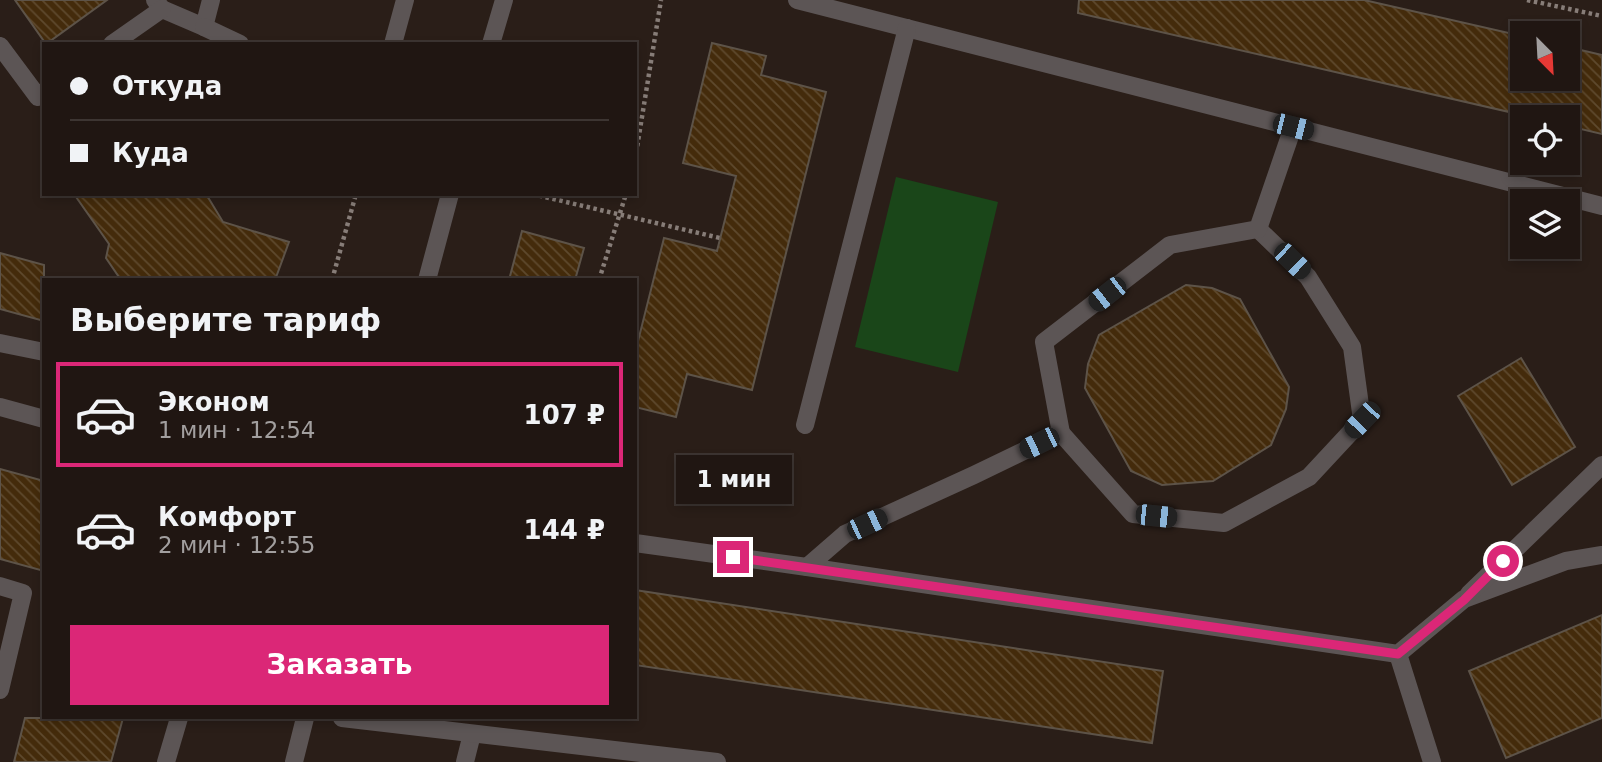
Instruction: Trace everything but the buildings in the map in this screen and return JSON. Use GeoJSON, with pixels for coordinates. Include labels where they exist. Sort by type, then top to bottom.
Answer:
{"type":"FeatureCollection","features":[{"type":"Feature","properties":{"kind":"street"},"geometry":{"type":"LineString","coordinates":[[204,27],[211,0]]}},
{"type":"Feature","properties":{"kind":"street"},"geometry":{"type":"LineString","coordinates":[[394,42],[405,0]]}},
{"type":"Feature","properties":{"kind":"street"},"geometry":{"type":"LineString","coordinates":[[492,42],[504,0]]}},
{"type":"Feature","properties":{"kind":"street"},"geometry":{"type":"LineString","coordinates":[[797,0],[829,4],[907,29],[1602,205]]}},
{"type":"Feature","properties":{"kind":"street"},"geometry":{"type":"LineString","coordinates":[[114,42],[158,4],[236,42]]}},
{"type":"Feature","properties":{"kind":"street"},"geometry":{"type":"LineString","coordinates":[[805,425],[907,29]]}},
{"type":"Feature","properties":{"kind":"street"},"geometry":{"type":"LineString","coordinates":[[0,46],[38,97],[42,94]]}},
{"type":"Feature","properties":{"kind":"street"},"geometry":{"type":"LineString","coordinates":[[1258,229],[1293,127]]}},
{"type":"Feature","properties":{"kind":"street"},"geometry":{"type":"LineString","coordinates":[[428,278],[449,196]]}},
{"type":"Feature","properties":{"kind":"street"},"geometry":{"type":"LineString","coordinates":[[1258,229],[1308,277],[1352,347],[1362,420],[1308,477],[1224,523],[1133,514],[1061,433],[1044,342],[1170,245],[1258,229]]}},
{"type":"Feature","properties":{"kind":"street"},"geometry":{"type":"LineString","coordinates":[[0,343],[42,352]]}},
{"type":"Feature","properties":{"kind":"street"},"geometry":{"type":"LineString","coordinates":[[0,407],[42,418]]}},
{"type":"Feature","properties":{"kind":"street"},"geometry":{"type":"LineString","coordinates":[[807,566],[845,534],[1061,433]]}},
{"type":"Feature","properties":{"kind":"street"},"geometry":{"type":"LineString","coordinates":[[637,543],[1398,654],[1464,600],[1602,465]]}},
{"type":"Feature","properties":{"kind":"street"},"geometry":{"type":"LineString","coordinates":[[1464,600],[1566,561],[1602,555]]}},
{"type":"Feature","properties":{"kind":"street"},"geometry":{"type":"LineString","coordinates":[[0,586],[23,593],[0,690]]}},
{"type":"Feature","properties":{"kind":"street"},"geometry":{"type":"LineString","coordinates":[[1398,654],[1432,762]]}},
{"type":"Feature","properties":{"kind":"street"},"geometry":{"type":"LineString","coordinates":[[166,762],[179,719]]}},
{"type":"Feature","properties":{"kind":"street"},"geometry":{"type":"LineString","coordinates":[[294,762],[305,719]]}},
{"type":"Feature","properties":{"kind":"street"},"geometry":{"type":"LineString","coordinates":[[350,719],[717,762]]}},
{"type":"Feature","properties":{"kind":"street"},"geometry":{"type":"LineString","coordinates":[[465,762],[472,734]]}},
{"type":"Feature","properties":{"kind":"path"},"geometry":{"type":"LineString","coordinates":[[637,148],[661,0]]}},
{"type":"Feature","properties":{"kind":"path"},"geometry":{"type":"LineString","coordinates":[[1527,0],[1602,16]]}},
{"type":"Feature","properties":{"kind":"path"},"geometry":{"type":"LineString","coordinates":[[333,278],[355,196]]}},
{"type":"Feature","properties":{"kind":"path"},"geometry":{"type":"LineString","coordinates":[[541,196],[720,238]]}},
{"type":"Feature","properties":{"kind":"path"},"geometry":{"type":"LineString","coordinates":[[600,278],[625,196]]}},
{"type":"Feature","properties":{"kind":"green space"},"geometry":{"type":"Polygon","coordinates":[[[896,177],[998,202],[958,372],[855,347],[896,177]]]}},
{"type":"Feature","properties":{"kind":"route"},"geometry":{"type":"LineString","coordinates":[[733,557],[1398,654],[1464,600],[1503,561]]}}]}
